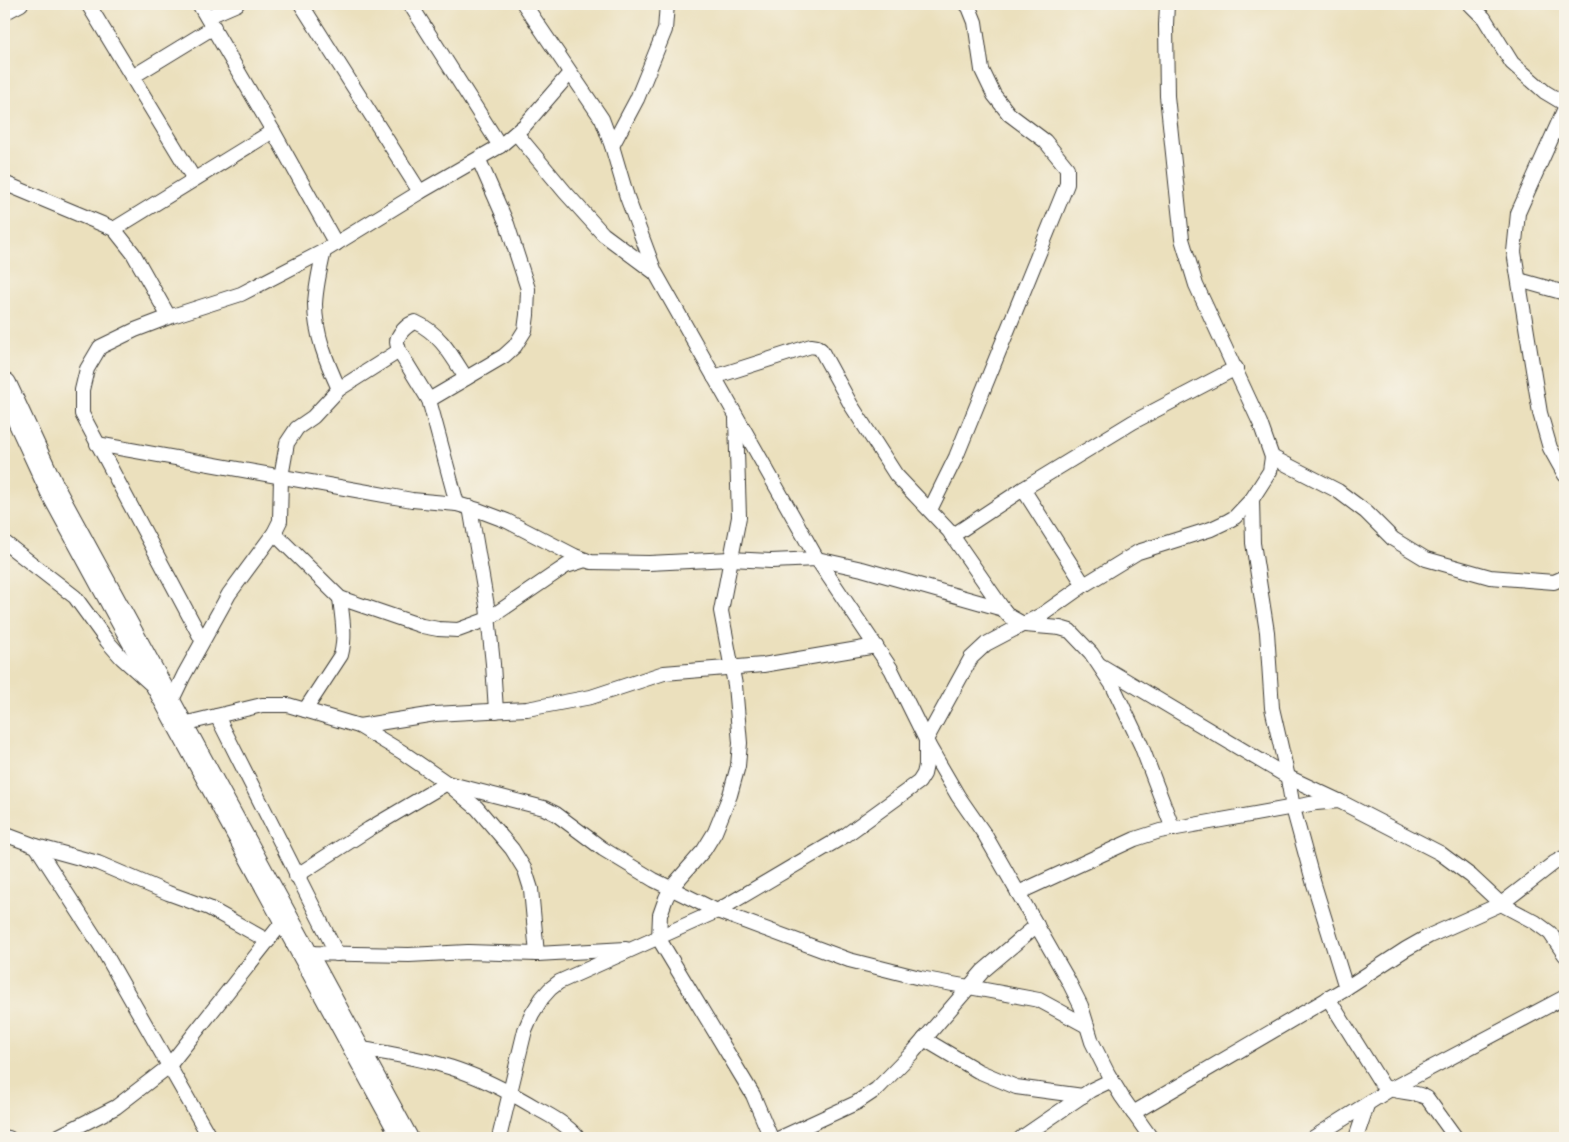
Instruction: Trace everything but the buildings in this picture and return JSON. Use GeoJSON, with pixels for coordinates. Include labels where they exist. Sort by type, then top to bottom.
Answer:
{"type":"FeatureCollection","features":[{"type":"Feature","properties":{"kind":"highway"},"geometry":{"type":"LineString","coordinates":[[4,385],[54,492],[405,1138]]}},
{"type":"Feature","properties":{"kind":"street"},"geometry":{"type":"LineString","coordinates":[[4,13],[21,4]]}},
{"type":"Feature","properties":{"kind":"street"},"geometry":{"type":"LineString","coordinates":[[88,4],[194,179]]}},
{"type":"Feature","properties":{"kind":"street"},"geometry":{"type":"LineString","coordinates":[[199,4],[273,131],[330,247],[317,282],[318,331],[339,389]]}},
{"type":"Feature","properties":{"kind":"street"},"geometry":{"type":"LineString","coordinates":[[132,77],[237,4]]}},
{"type":"Feature","properties":{"kind":"street"},"geometry":{"type":"LineString","coordinates":[[301,4],[420,192]]}},
{"type":"Feature","properties":{"kind":"street"},"geometry":{"type":"LineString","coordinates":[[410,4],[500,146]]}},
{"type":"Feature","properties":{"kind":"street"},"geometry":{"type":"LineString","coordinates":[[524,4],[602,119],[627,197],[655,272],[817,559],[894,675],[926,740],[958,796],[985,835],[1076,995],[1094,1048],[1112,1080],[1151,1138]]}},
{"type":"Feature","properties":{"kind":"street"},"geometry":{"type":"LineString","coordinates":[[612,146],[637,99],[665,30],[667,4]]}},
{"type":"Feature","properties":{"kind":"street"},"geometry":{"type":"LineString","coordinates":[[930,510],[959,449],[1067,184],[1067,168],[1045,141],[1009,114],[994,95],[982,70],[975,22],[966,4]]}},
{"type":"Feature","properties":{"kind":"street"},"geometry":{"type":"LineString","coordinates":[[499,1138],[525,1030],[532,1014],[550,989],[567,978],[636,949],[717,911],[846,836],[919,782],[924,774],[926,765],[926,740],[971,658],[977,651],[1025,624],[1138,552],[1222,525],[1235,517],[1252,499],[1268,477],[1272,465],[1272,457],[1260,423],[1196,285],[1182,239],[1167,96],[1167,4]]}},
{"type":"Feature","properties":{"kind":"street"},"geometry":{"type":"LineString","coordinates":[[1470,4],[1484,18],[1512,63],[1545,92],[1565,104]]}},
{"type":"Feature","properties":{"kind":"street"},"geometry":{"type":"LineString","coordinates":[[202,640],[82,414],[82,390],[87,369],[93,356],[100,347],[135,330],[241,294],[330,247],[420,192],[479,160],[500,146],[525,125],[570,72]]}},
{"type":"Feature","properties":{"kind":"street"},"geometry":{"type":"LineString","coordinates":[[1565,108],[1518,213],[1514,252],[1540,413],[1550,448],[1565,475]]}},
{"type":"Feature","properties":{"kind":"street"},"geometry":{"type":"LineString","coordinates":[[114,229],[273,131]]}},
{"type":"Feature","properties":{"kind":"street"},"geometry":{"type":"LineString","coordinates":[[516,133],[564,192],[603,234],[655,272]]}},
{"type":"Feature","properties":{"kind":"street"},"geometry":{"type":"LineString","coordinates":[[429,400],[504,356],[515,346],[524,330],[527,315],[528,289],[507,224],[479,160]]}},
{"type":"Feature","properties":{"kind":"street"},"geometry":{"type":"LineString","coordinates":[[4,183],[114,229],[132,254],[169,317]]}},
{"type":"Feature","properties":{"kind":"street"},"geometry":{"type":"LineString","coordinates":[[1519,280],[1565,292]]}},
{"type":"Feature","properties":{"kind":"street"},"geometry":{"type":"LineString","coordinates":[[466,378],[440,339],[422,325],[415,322],[410,323],[399,337],[397,343],[399,351],[429,400],[463,506],[488,619],[494,664],[496,711]]}},
{"type":"Feature","properties":{"kind":"street"},"geometry":{"type":"LineString","coordinates":[[714,377],[811,346],[817,347],[825,354],[852,405],[896,475],[952,536],[1009,616],[1025,624],[1070,631],[1078,637],[1098,663],[1113,686],[1140,744],[1173,828]]}},
{"type":"Feature","properties":{"kind":"street"},"geometry":{"type":"LineString","coordinates":[[170,708],[202,640],[229,594],[280,522],[281,477],[287,443],[297,428],[313,417],[339,389],[399,351]]}},
{"type":"Feature","properties":{"kind":"street"},"geometry":{"type":"LineString","coordinates":[[952,536],[1022,489],[1133,422],[1236,368]]}},
{"type":"Feature","properties":{"kind":"street"},"geometry":{"type":"LineString","coordinates":[[736,416],[739,511],[721,611],[735,685],[740,743],[738,766],[730,795],[715,832],[704,850],[671,888],[660,915],[659,938],[753,1095],[771,1138]]}},
{"type":"Feature","properties":{"kind":"street"},"geometry":{"type":"LineString","coordinates":[[97,444],[402,498],[463,506],[507,521],[585,560],[598,562],[648,562],[730,559],[771,561],[817,559],[862,569],[1003,609]]}},
{"type":"Feature","properties":{"kind":"street"},"geometry":{"type":"LineString","coordinates":[[1272,457],[1338,491],[1366,512],[1393,540],[1426,559],[1490,577],[1554,582],[1565,578]]}},
{"type":"Feature","properties":{"kind":"street"},"geometry":{"type":"LineString","coordinates":[[1022,489],[1084,585]]}},
{"type":"Feature","properties":{"kind":"street"},"geometry":{"type":"LineString","coordinates":[[1252,499],[1253,543],[1267,632],[1270,700],[1288,777],[1293,808],[1346,988]]}},
{"type":"Feature","properties":{"kind":"street"},"geometry":{"type":"LineString","coordinates":[[274,533],[340,598],[422,626],[438,629],[458,630],[488,619],[561,569],[585,560]]}},
{"type":"Feature","properties":{"kind":"street"},"geometry":{"type":"LineString","coordinates":[[4,542],[75,596],[107,641],[170,708],[217,716],[262,705],[288,705],[359,726],[402,752],[447,783],[488,820],[520,861],[531,889],[537,954]]}},
{"type":"Feature","properties":{"kind":"street"},"geometry":{"type":"LineString","coordinates":[[305,710],[341,655],[344,636],[340,598]]}},
{"type":"Feature","properties":{"kind":"street"},"geometry":{"type":"LineString","coordinates":[[359,726],[435,714],[527,709],[591,697],[664,673],[732,669],[876,646]]}},
{"type":"Feature","properties":{"kind":"street"},"geometry":{"type":"LineString","coordinates":[[1098,663],[1288,777],[1440,853],[1471,876],[1501,904],[1535,922],[1550,933],[1565,955]]}},
{"type":"Feature","properties":{"kind":"street"},"geometry":{"type":"LineString","coordinates":[[217,716],[337,954]]}},
{"type":"Feature","properties":{"kind":"street"},"geometry":{"type":"LineString","coordinates":[[296,876],[369,829],[447,783],[544,808],[556,814],[603,849],[654,880],[717,911],[849,960],[920,978],[1044,1001],[1087,1026]]}},
{"type":"Feature","properties":{"kind":"street"},"geometry":{"type":"LineString","coordinates":[[1018,893],[1135,839],[1173,828],[1316,803],[1339,801]]}},
{"type":"Feature","properties":{"kind":"street"},"geometry":{"type":"LineString","coordinates":[[4,834],[36,846],[98,863],[175,896],[209,908],[268,941]]}},
{"type":"Feature","properties":{"kind":"street"},"geometry":{"type":"LineString","coordinates":[[36,846],[102,948],[210,1138]]}},
{"type":"Feature","properties":{"kind":"street"},"geometry":{"type":"LineString","coordinates":[[1133,1113],[1346,988],[1429,936],[1501,904],[1554,863],[1565,857]]}},
{"type":"Feature","properties":{"kind":"street"},"geometry":{"type":"LineString","coordinates":[[55,1138],[116,1107],[168,1067],[285,919]]}},
{"type":"Feature","properties":{"kind":"street"},"geometry":{"type":"LineString","coordinates":[[780,1138],[856,1103],[877,1089],[993,961],[1036,925]]}},
{"type":"Feature","properties":{"kind":"street"},"geometry":{"type":"LineString","coordinates":[[304,953],[410,955],[476,952],[537,954],[636,949]]}},
{"type":"Feature","properties":{"kind":"street"},"geometry":{"type":"LineString","coordinates":[[1313,1138],[1390,1090],[1565,997]]}},
{"type":"Feature","properties":{"kind":"street"},"geometry":{"type":"LineString","coordinates":[[1328,998],[1383,1086],[1390,1090],[1421,1094],[1427,1098],[1456,1138]]}},
{"type":"Feature","properties":{"kind":"street"},"geometry":{"type":"LineString","coordinates":[[924,1039],[978,1071],[1016,1087],[1083,1096]]}},
{"type":"Feature","properties":{"kind":"street"},"geometry":{"type":"LineString","coordinates":[[356,1048],[442,1064],[469,1074],[510,1092],[558,1120],[578,1138]]}},
{"type":"Feature","properties":{"kind":"street"},"geometry":{"type":"LineString","coordinates":[[1021,1138],[1083,1096],[1112,1080]]}},
{"type":"Feature","properties":{"kind":"street"},"geometry":{"type":"LineString","coordinates":[[1356,1138],[1367,1105]]}},
{"type":"Feature","properties":{"kind":"street"},"geometry":{"type":"LineString","coordinates":[[4,1137],[9,1138]]}}]}
